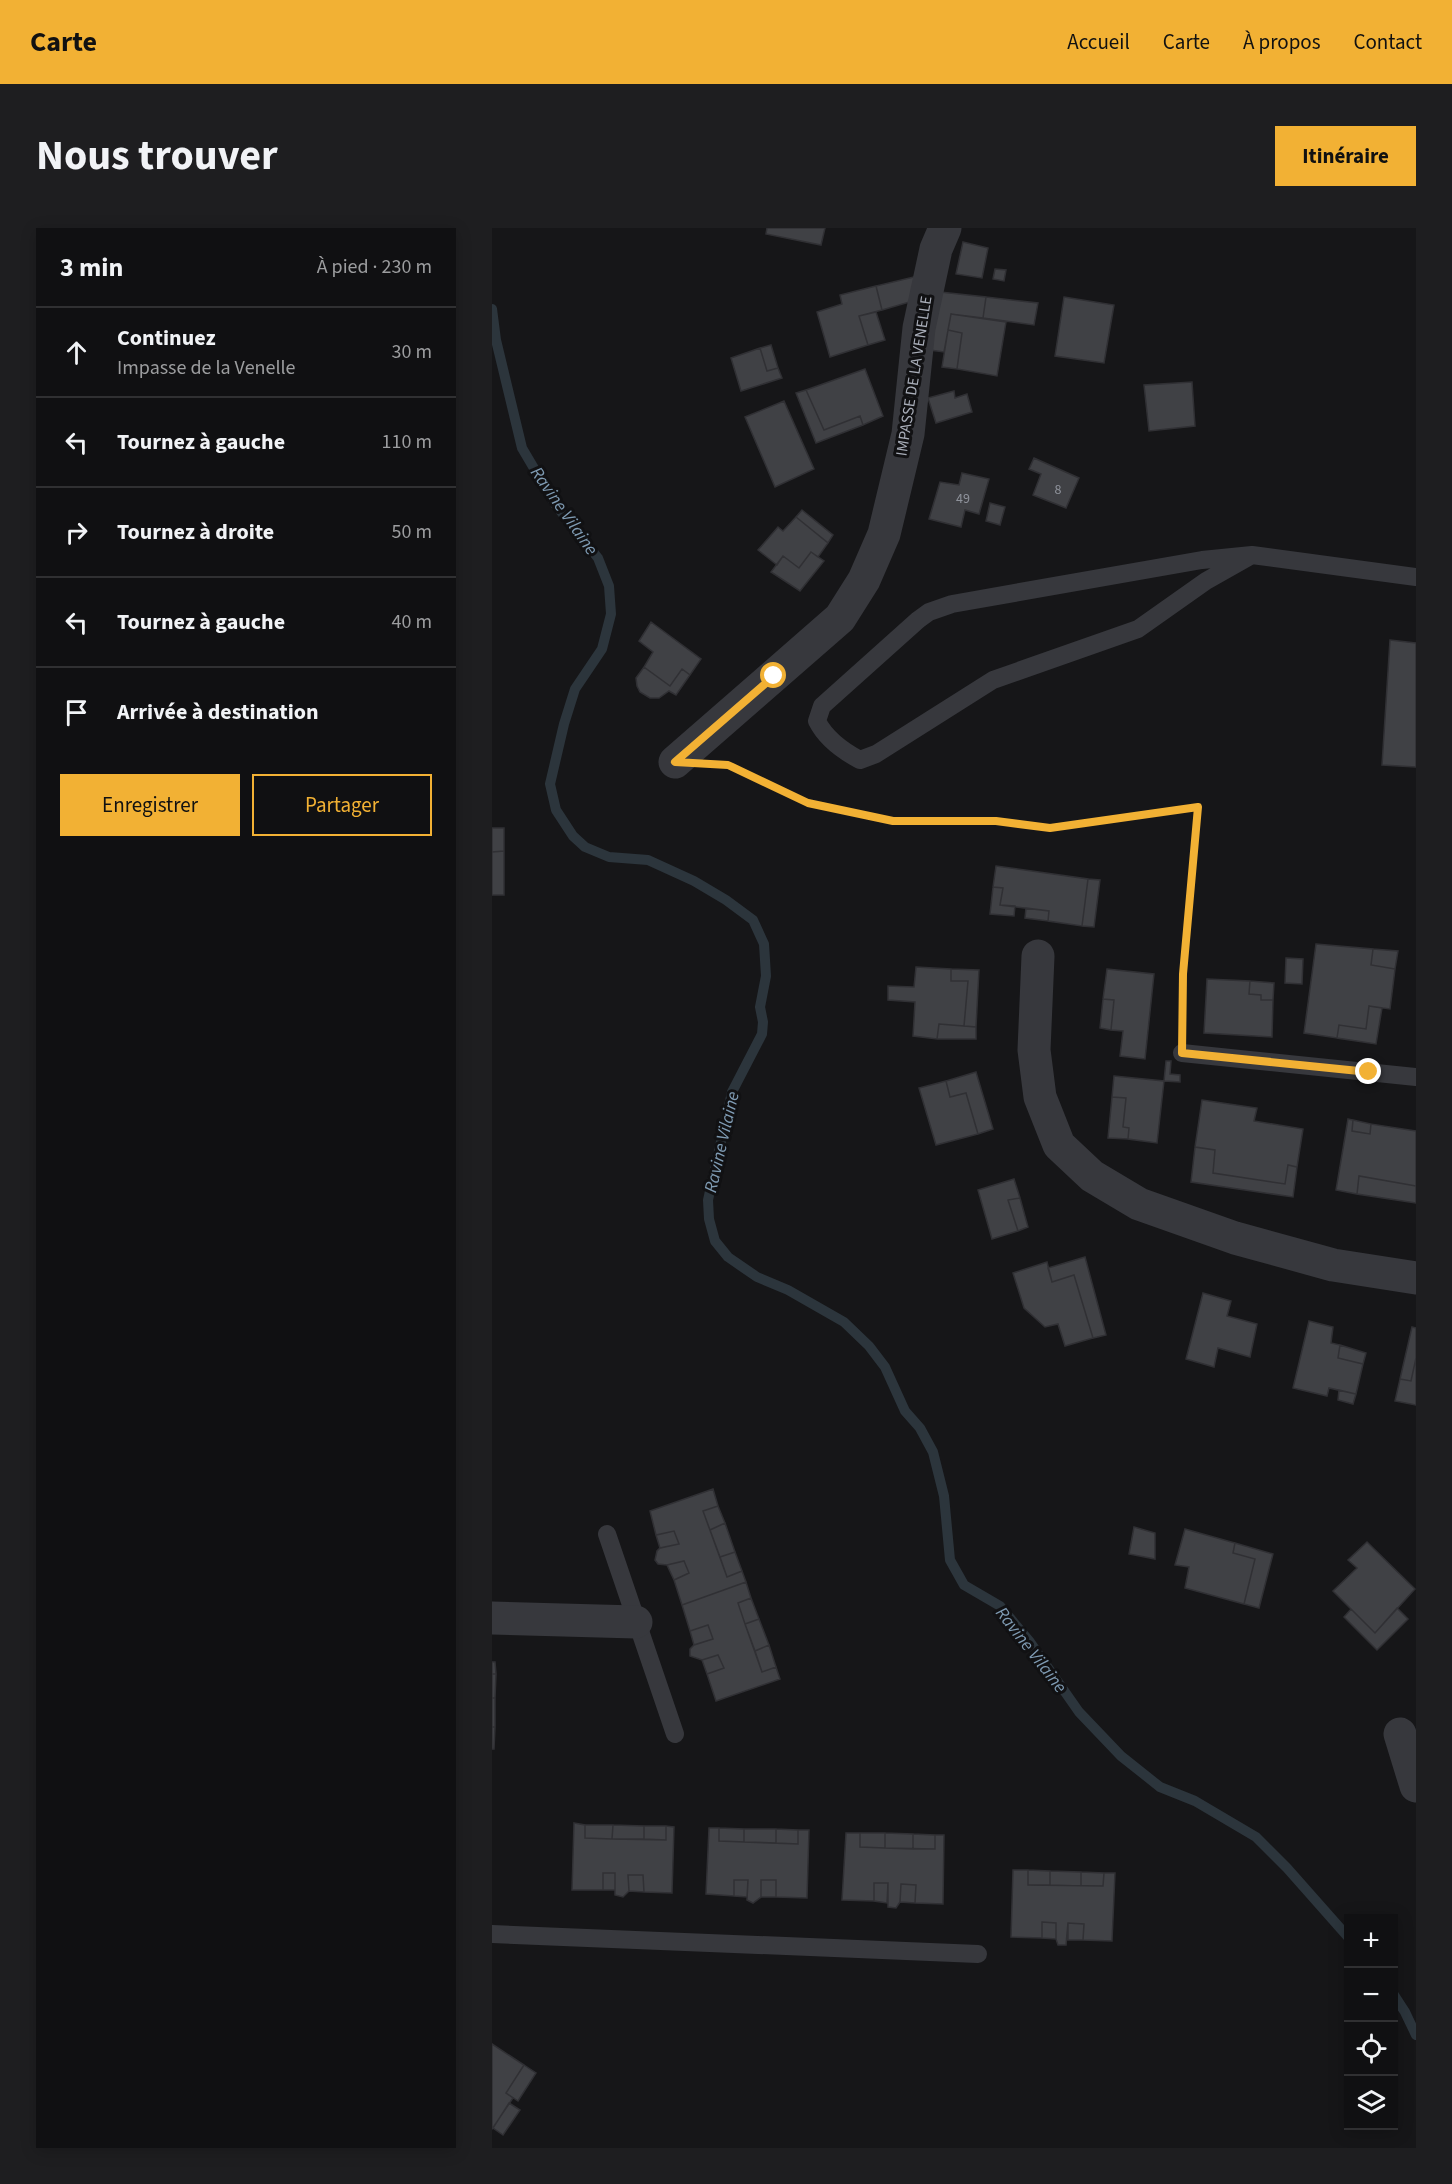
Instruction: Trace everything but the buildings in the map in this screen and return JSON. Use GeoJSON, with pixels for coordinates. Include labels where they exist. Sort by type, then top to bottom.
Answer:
{"type":"FeatureCollection","features":[{"type":"Feature","properties":{"kind":"street","name":"IMPASSE DE LA VENELLE"},"geometry":{"type":"LineString","coordinates":[[675,762],[840,618],[864,580],[884,534],[908,434],[919,328],[936,249],[945,228]]}},
{"type":"Feature","properties":{"kind":"street"},"geometry":{"type":"LineString","coordinates":[[1038,956],[1034,1050],[1040,1097],[1059,1145],[1092,1176],[1139,1204],[1234,1238],[1333,1264],[1416,1278]]}},
{"type":"Feature","properties":{"kind":"street"},"geometry":{"type":"LineString","coordinates":[[492,1618],[636,1622]]}},
{"type":"Feature","properties":{"kind":"street"},"geometry":{"type":"LineString","coordinates":[[1400,1734],[1416,1786]]}},
{"type":"Feature","properties":{"kind":"lane"},"geometry":{"type":"LineString","coordinates":[[1252,555],[1206,581],[1138,629],[993,680],[876,754],[860,760],[846,753],[822,731],[817,721],[822,706],[918,620],[929,612],[952,604],[1202,560],[1252,555],[1416,577]]}},
{"type":"Feature","properties":{"kind":"lane"},"geometry":{"type":"LineString","coordinates":[[1182,1053],[1416,1077]]}},
{"type":"Feature","properties":{"kind":"lane"},"geometry":{"type":"LineString","coordinates":[[607,1534],[675,1734]]}},
{"type":"Feature","properties":{"kind":"lane"},"geometry":{"type":"LineString","coordinates":[[492,1934],[978,1954]]}},
{"type":"Feature","properties":{"kind":"path"},"geometry":{"type":"LineString","coordinates":[[675,762],[728,765],[808,803],[893,821],[996,821],[1050,828],[1198,807],[1183,974],[1182,1053]]}},
{"type":"Feature","properties":{"kind":"waterway","name":"Ravine Vilaine"},"geometry":{"type":"LineString","coordinates":[[492,309],[496,340],[522,448],[555,504],[598,558],[609,586],[611,614],[602,649],[575,689],[564,724],[550,784],[556,810],[573,836],[585,847],[609,857],[648,860],[694,881],[726,900],[753,920],[764,944],[766,976],[760,1007],[763,1022],[762,1034],[732,1092],[708,1200],[709,1219],[715,1241],[728,1257],[757,1277],[788,1290],[844,1322],[869,1346],[885,1367],[905,1411],[920,1428],[933,1452],[944,1496],[950,1560],[964,1585],[1000,1606],[1030,1642],[1079,1712],[1121,1756],[1160,1787],[1195,1801],[1256,1837],[1344,1932]]}},
{"type":"Feature","properties":{"kind":"waterway","name":"Ravine Vilaine"},"geometry":{"type":"LineString","coordinates":[[1398,2001],[1416,2035]]}},
{"type":"Feature","properties":{"kind":"route"},"geometry":{"type":"LineString","coordinates":[[774,676],[675,762],[728,765],[808,803],[893,821],[996,821],[1050,828],[1198,807],[1183,974],[1182,1053],[1369,1072]]}}]}
